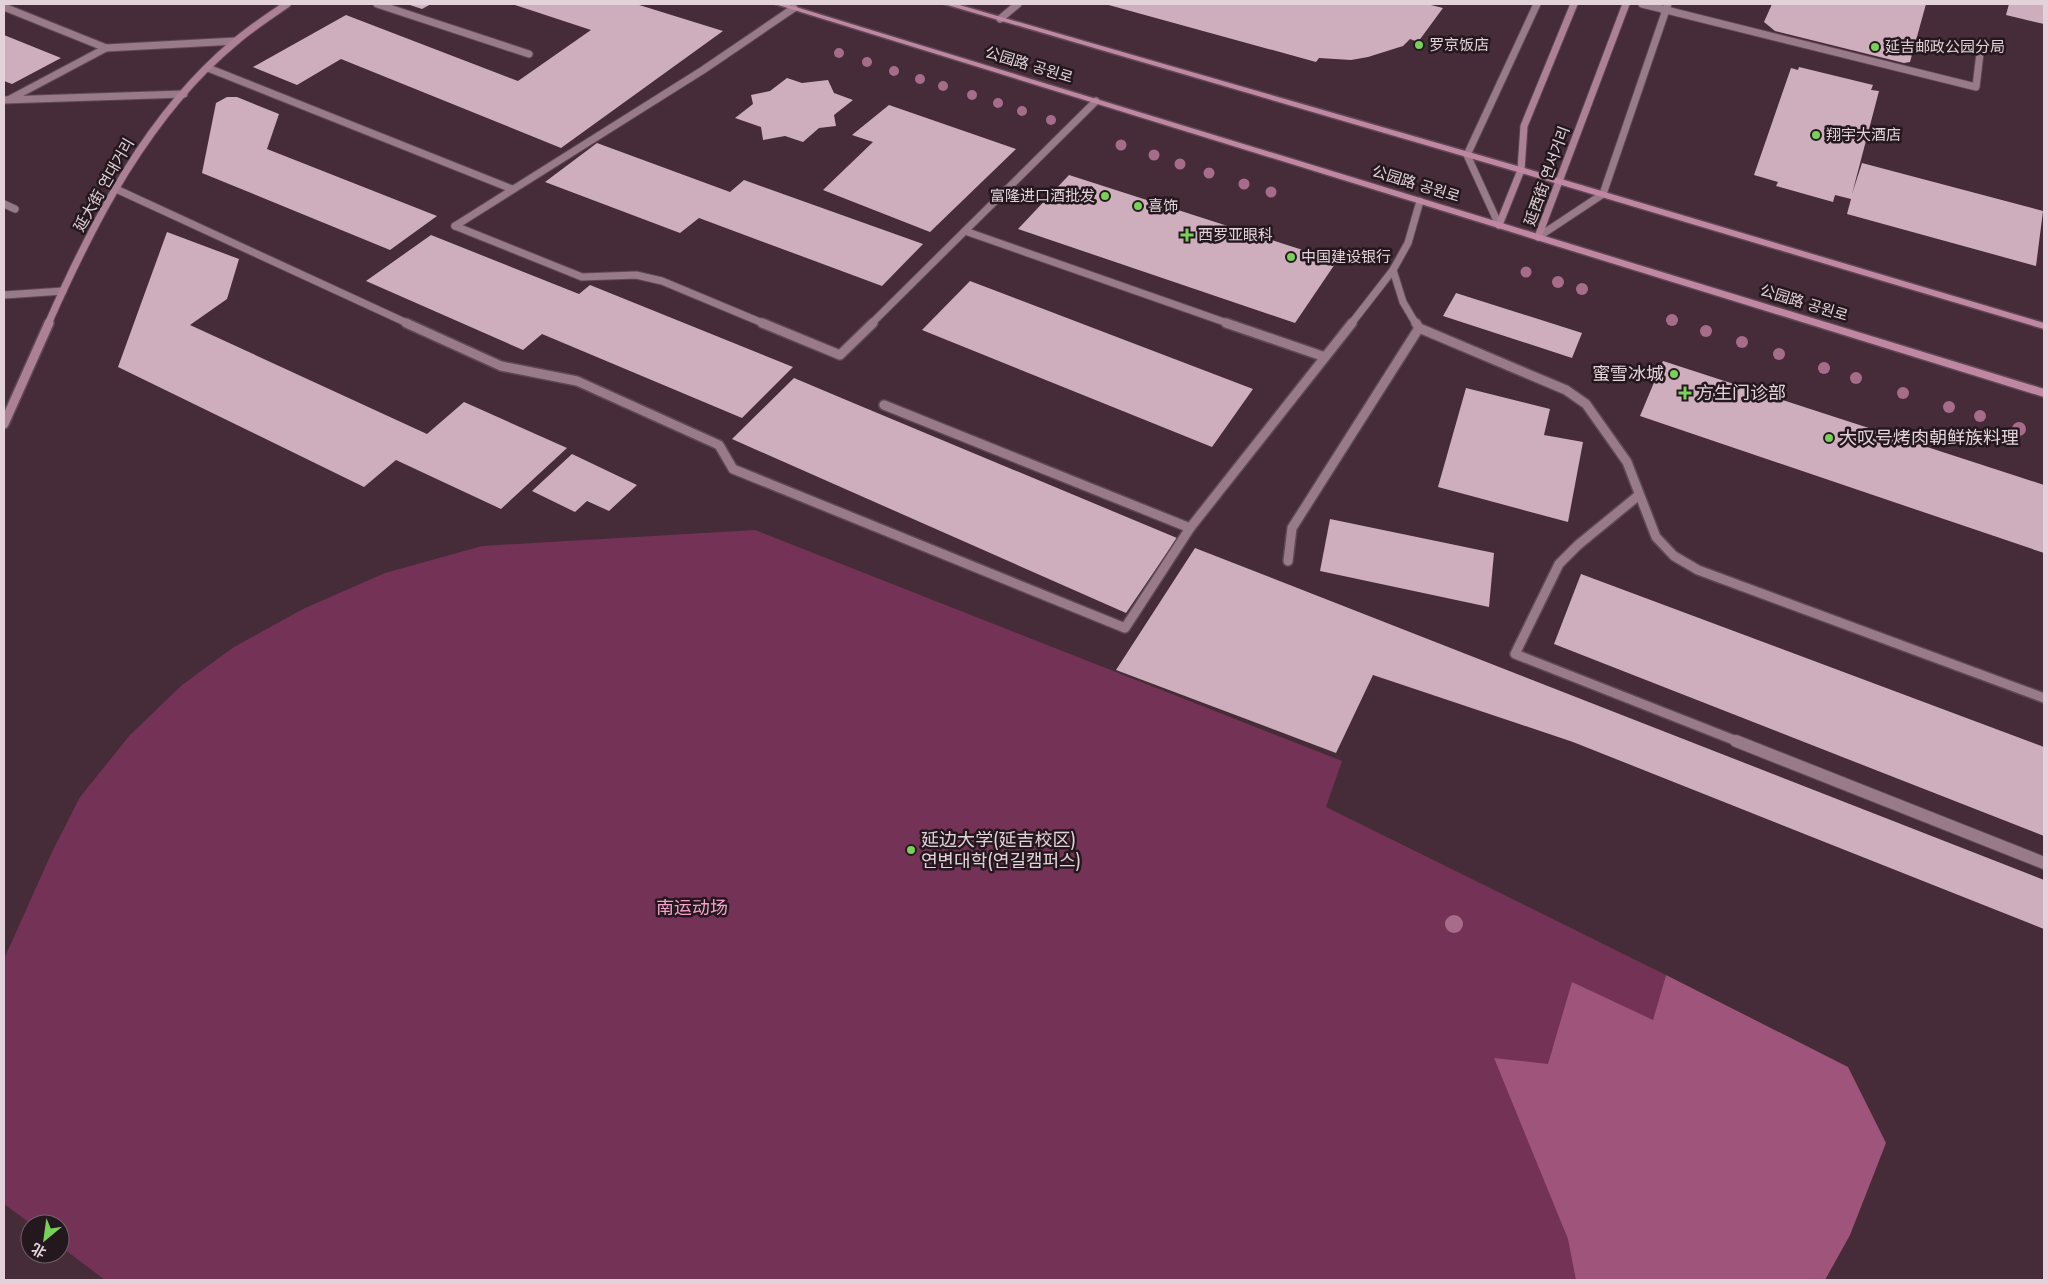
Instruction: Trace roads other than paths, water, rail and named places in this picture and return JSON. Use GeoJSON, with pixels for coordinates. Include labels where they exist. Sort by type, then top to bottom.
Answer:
{"type":"FeatureCollection","features":[{"type":"Feature","properties":{"kind":"main road","name":"延大街 연대거리"},"geometry":{"type":"LineString","coordinates":[[4,424],[74,266],[116,189],[153,128],[208,68],[236,41],[266,16],[287,4]]}},
{"type":"Feature","properties":{"kind":"main road","name":"公园路 공원로"},"geometry":{"type":"LineString","coordinates":[[780,4],[2044,394]]}},
{"type":"Feature","properties":{"kind":"main road","name":"公园路 공원로"},"geometry":{"type":"LineString","coordinates":[[948,4],[1559,181],[2044,326]]}},
{"type":"Feature","properties":{"kind":"main road","name":"延西街 연서거리"},"geometry":{"type":"LineString","coordinates":[[1500,225],[1521,170],[1524,126],[1574,4]]}},
{"type":"Feature","properties":{"kind":"main road","name":"延西街 연서거리"},"geometry":{"type":"LineString","coordinates":[[1538,237],[1626,4]]}},
{"type":"Feature","properties":{"kind":"street"},"geometry":{"type":"LineString","coordinates":[[377,4],[529,54]]}},
{"type":"Feature","properties":{"kind":"street"},"geometry":{"type":"LineString","coordinates":[[1000,20],[1018,4]]}},
{"type":"Feature","properties":{"kind":"street"},"geometry":{"type":"LineString","coordinates":[[1467,154],[1537,4]]}},
{"type":"Feature","properties":{"kind":"street"},"geometry":{"type":"LineString","coordinates":[[1642,4],[1667,7],[1976,86],[1980,53]]}},
{"type":"Feature","properties":{"kind":"street"},"geometry":{"type":"LineString","coordinates":[[4,7],[106,48],[236,41]]}},
{"type":"Feature","properties":{"kind":"street"},"geometry":{"type":"LineString","coordinates":[[1603,194],[1667,7]]}},
{"type":"Feature","properties":{"kind":"street"},"geometry":{"type":"LineString","coordinates":[[794,8],[703,70],[455,226],[582,277],[636,275],[662,281],[840,355],[1096,101]]}},
{"type":"Feature","properties":{"kind":"street"},"geometry":{"type":"LineString","coordinates":[[5,102],[106,48]]}},
{"type":"Feature","properties":{"kind":"street"},"geometry":{"type":"LineString","coordinates":[[208,68],[512,189]]}},
{"type":"Feature","properties":{"kind":"street"},"geometry":{"type":"LineString","coordinates":[[5,102],[184,94]]}},
{"type":"Feature","properties":{"kind":"street","name":"延西街 연서거리"},"geometry":{"type":"LineString","coordinates":[[1467,154],[1500,225]]}},
{"type":"Feature","properties":{"kind":"street"},"geometry":{"type":"LineString","coordinates":[[116,189],[501,366],[577,381],[719,445],[733,469],[1125,628],[1190,528],[1393,270],[1408,243],[1420,201]]}},
{"type":"Feature","properties":{"kind":"street","name":"延西街 연서거리"},"geometry":{"type":"LineString","coordinates":[[1538,237],[1603,194]]}},
{"type":"Feature","properties":{"kind":"street"},"geometry":{"type":"LineString","coordinates":[[4,204],[15,209]]}},
{"type":"Feature","properties":{"kind":"street"},"geometry":{"type":"LineString","coordinates":[[965,231],[1325,357]]}},
{"type":"Feature","properties":{"kind":"street"},"geometry":{"type":"LineString","coordinates":[[1393,270],[1403,302],[1419,328],[1566,390],[1586,404],[1627,462],[1656,537],[1674,556],[1698,570],[2044,698]]}},
{"type":"Feature","properties":{"kind":"street"},"geometry":{"type":"LineString","coordinates":[[4,295],[63,291]]}},
{"type":"Feature","properties":{"kind":"street"},"geometry":{"type":"LineString","coordinates":[[1288,561],[1292,528],[1419,328]]}},
{"type":"Feature","properties":{"kind":"street"},"geometry":{"type":"LineString","coordinates":[[884,405],[1190,528]]}},
{"type":"Feature","properties":{"kind":"street"},"geometry":{"type":"LineString","coordinates":[[1639,495],[1578,545],[1559,564],[1515,654],[2044,863]]}},
{"type":"Feature","properties":{"kind":"place","name":"罗京饭店"},"geometry":{"type":"Point","coordinates":[1419,45]}},
{"type":"Feature","properties":{"kind":"place","name":"延吉邮政公园分局"},"geometry":{"type":"Point","coordinates":[1875,47]}},
{"type":"Feature","properties":{"kind":"place","name":"翔宇大酒店"},"geometry":{"type":"Point","coordinates":[1816,135]}},
{"type":"Feature","properties":{"kind":"place","name":"富隆进口酒批发"},"geometry":{"type":"Point","coordinates":[1105,196]}},
{"type":"Feature","properties":{"kind":"place","name":"喜饰"},"geometry":{"type":"Point","coordinates":[1138,206]}},
{"type":"Feature","properties":{"kind":"place","name":"西罗亚眼科"},"geometry":{"type":"Point","coordinates":[1187,235]}},
{"type":"Feature","properties":{"kind":"place","name":"中国建设银行"},"geometry":{"type":"Point","coordinates":[1291,257]}},
{"type":"Feature","properties":{"kind":"place","name":"蜜雪冰城"},"geometry":{"type":"Point","coordinates":[1674,374]}},
{"type":"Feature","properties":{"kind":"place","name":"方生门诊部"},"geometry":{"type":"Point","coordinates":[1685,393]}},
{"type":"Feature","properties":{"kind":"place","name":"大叹号烤肉朝鲜族料理"},"geometry":{"type":"Point","coordinates":[1829,438]}},
{"type":"Feature","properties":{"kind":"place","name":"延边大学(延吉校区) 연변대학(연길캠퍼스)"},"geometry":{"type":"Point","coordinates":[911,850]}},
{"type":"Feature","properties":{"kind":"park label","name":"南运动场"},"geometry":{"type":"Point","coordinates":[692,908]}}]}
